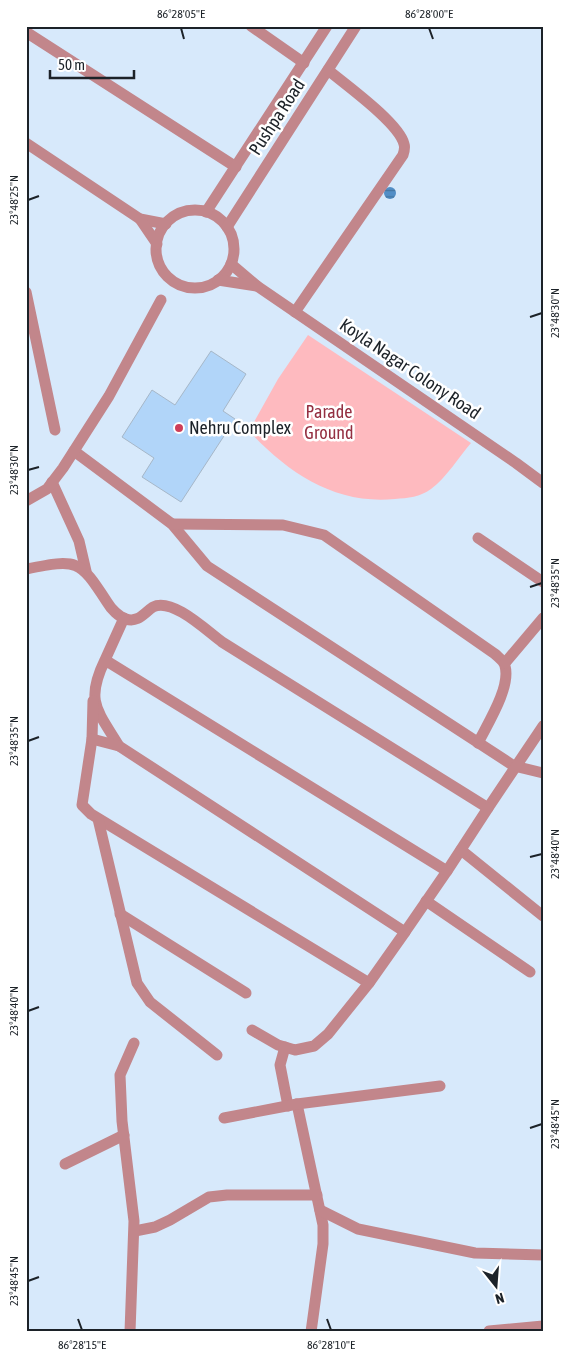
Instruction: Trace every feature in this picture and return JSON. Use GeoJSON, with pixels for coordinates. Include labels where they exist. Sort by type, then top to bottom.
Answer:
{"type":"FeatureCollection","features":[{"type":"Feature","properties":{"kind":"street"},"geometry":{"type":"LineString","coordinates":[[251,26],[304,63]]}},
{"type":"Feature","properties":{"kind":"street","name":"Pushpa Road"},"geometry":{"type":"LineString","coordinates":[[206,212],[327,26]]}},
{"type":"Feature","properties":{"kind":"street","name":"Pushpa Road"},"geometry":{"type":"LineString","coordinates":[[227,227],[356,26]]}},
{"type":"Feature","properties":{"kind":"street"},"geometry":{"type":"LineString","coordinates":[[26,32],[236,167]]}},
{"type":"Feature","properties":{"kind":"street"},"geometry":{"type":"LineString","coordinates":[[295,312],[403,156],[405,145],[400,134],[390,122],[328,70]]}},
{"type":"Feature","properties":{"kind":"street"},"geometry":{"type":"LineString","coordinates":[[26,143],[140,220],[156,244],[160,265],[172,280],[187,287],[198,288],[218,280],[231,264],[234,251],[232,238],[227,227],[218,218],[206,212],[184,212],[166,224],[156,244]]}},
{"type":"Feature","properties":{"kind":"street"},"geometry":{"type":"LineString","coordinates":[[140,220],[166,224]]}},
{"type":"Feature","properties":{"kind":"street","name":"Koyla Nagar Colony Road"},"geometry":{"type":"LineString","coordinates":[[231,264],[257,286],[543,483]]}},
{"type":"Feature","properties":{"kind":"street"},"geometry":{"type":"LineString","coordinates":[[218,280],[257,286]]}},
{"type":"Feature","properties":{"kind":"street"},"geometry":{"type":"LineString","coordinates":[[26,292],[55,430]]}},
{"type":"Feature","properties":{"kind":"street"},"geometry":{"type":"LineString","coordinates":[[26,501],[46,489],[74,451],[109,396],[161,300]]}},
{"type":"Feature","properties":{"kind":"street"},"geometry":{"type":"LineString","coordinates":[[74,451],[172,524],[207,566],[514,766],[543,773]]}},
{"type":"Feature","properties":{"kind":"street"},"geometry":{"type":"LineString","coordinates":[[52,482],[79,541],[86,570],[108,605],[124,618],[137,619],[153,607],[160,605],[169,606],[182,612],[230,647],[488,808]]}},
{"type":"Feature","properties":{"kind":"street"},"geometry":{"type":"LineString","coordinates":[[172,524],[284,525],[324,535],[505,663],[507,676],[503,690],[478,742]]}},
{"type":"Feature","properties":{"kind":"street"},"geometry":{"type":"LineString","coordinates":[[478,538],[543,582]]}},
{"type":"Feature","properties":{"kind":"street"},"geometry":{"type":"LineString","coordinates":[[26,569],[69,563],[86,570]]}},
{"type":"Feature","properties":{"kind":"street"},"geometry":{"type":"LineString","coordinates":[[124,618],[97,676],[93,695],[92,739],[82,804],[98,818],[370,983]]}},
{"type":"Feature","properties":{"kind":"street"},"geometry":{"type":"LineString","coordinates":[[505,663],[543,618]]}},
{"type":"Feature","properties":{"kind":"street"},"geometry":{"type":"LineString","coordinates":[[105,660],[447,871]]}},
{"type":"Feature","properties":{"kind":"street"},"geometry":{"type":"LineString","coordinates":[[93,695],[102,718],[119,746]]}},
{"type":"Feature","properties":{"kind":"street"},"geometry":{"type":"LineString","coordinates":[[252,1030],[295,1050],[314,1046],[328,1034],[370,983],[447,871],[514,766],[543,726]]}},
{"type":"Feature","properties":{"kind":"street"},"geometry":{"type":"LineString","coordinates":[[92,739],[119,746],[405,932]]}},
{"type":"Feature","properties":{"kind":"street"},"geometry":{"type":"LineString","coordinates":[[98,818],[137,983],[142,993],[150,1002],[218,1055]]}},
{"type":"Feature","properties":{"kind":"street"},"geometry":{"type":"LineString","coordinates":[[460,850],[543,916]]}},
{"type":"Feature","properties":{"kind":"street"},"geometry":{"type":"LineString","coordinates":[[426,901],[530,972]]}},
{"type":"Feature","properties":{"kind":"street"},"geometry":{"type":"LineString","coordinates":[[120,914],[246,993]]}},
{"type":"Feature","properties":{"kind":"street"},"geometry":{"type":"LineString","coordinates":[[130,1332],[134,1231],[120,1075],[134,1043]]}},
{"type":"Feature","properties":{"kind":"street"},"geometry":{"type":"LineString","coordinates":[[285,1047],[280,1065],[317,1195],[324,1244],[311,1332]]}},
{"type":"Feature","properties":{"kind":"street"},"geometry":{"type":"LineString","coordinates":[[224,1118],[292,1105],[440,1086]]}},
{"type":"Feature","properties":{"kind":"street"},"geometry":{"type":"LineString","coordinates":[[65,1164],[124,1134]]}},
{"type":"Feature","properties":{"kind":"street"},"geometry":{"type":"LineString","coordinates":[[134,1231],[155,1227],[209,1197],[227,1195],[317,1195]]}},
{"type":"Feature","properties":{"kind":"street"},"geometry":{"type":"LineString","coordinates":[[320,1210],[358,1229],[475,1253],[543,1255]]}},
{"type":"Feature","properties":{"kind":"street"},"geometry":{"type":"LineString","coordinates":[[489,1331],[543,1326]]}},
{"type":"Feature","properties":{"kind":"green space","name":"Parade Ground"},"geometry":{"type":"Polygon","coordinates":[[[308,335],[471,443],[447,473],[431,489],[423,494],[409,498],[373,500],[352,497],[333,491],[297,473],[249,431],[278,379],[308,335]]]}},
{"type":"Feature","properties":{"kind":"water"},"geometry":{"type":"Polygon","coordinates":[[[388,187],[392,187],[396,193],[392,199],[388,199],[384,195],[384,191],[388,187]]]}},
{"type":"Feature","properties":{"kind":"building","name":"Nehru Complex"},"geometry":{"type":"Polygon","coordinates":[[[211,351],[246,374],[223,411],[235,419],[181,502],[142,477],[154,458],[122,437],[152,390],[175,405],[211,351]]]}},
{"type":"Feature","properties":{"kind":"place","name":"Nehru Complex"},"geometry":{"type":"Point","coordinates":[179,428]}}]}
